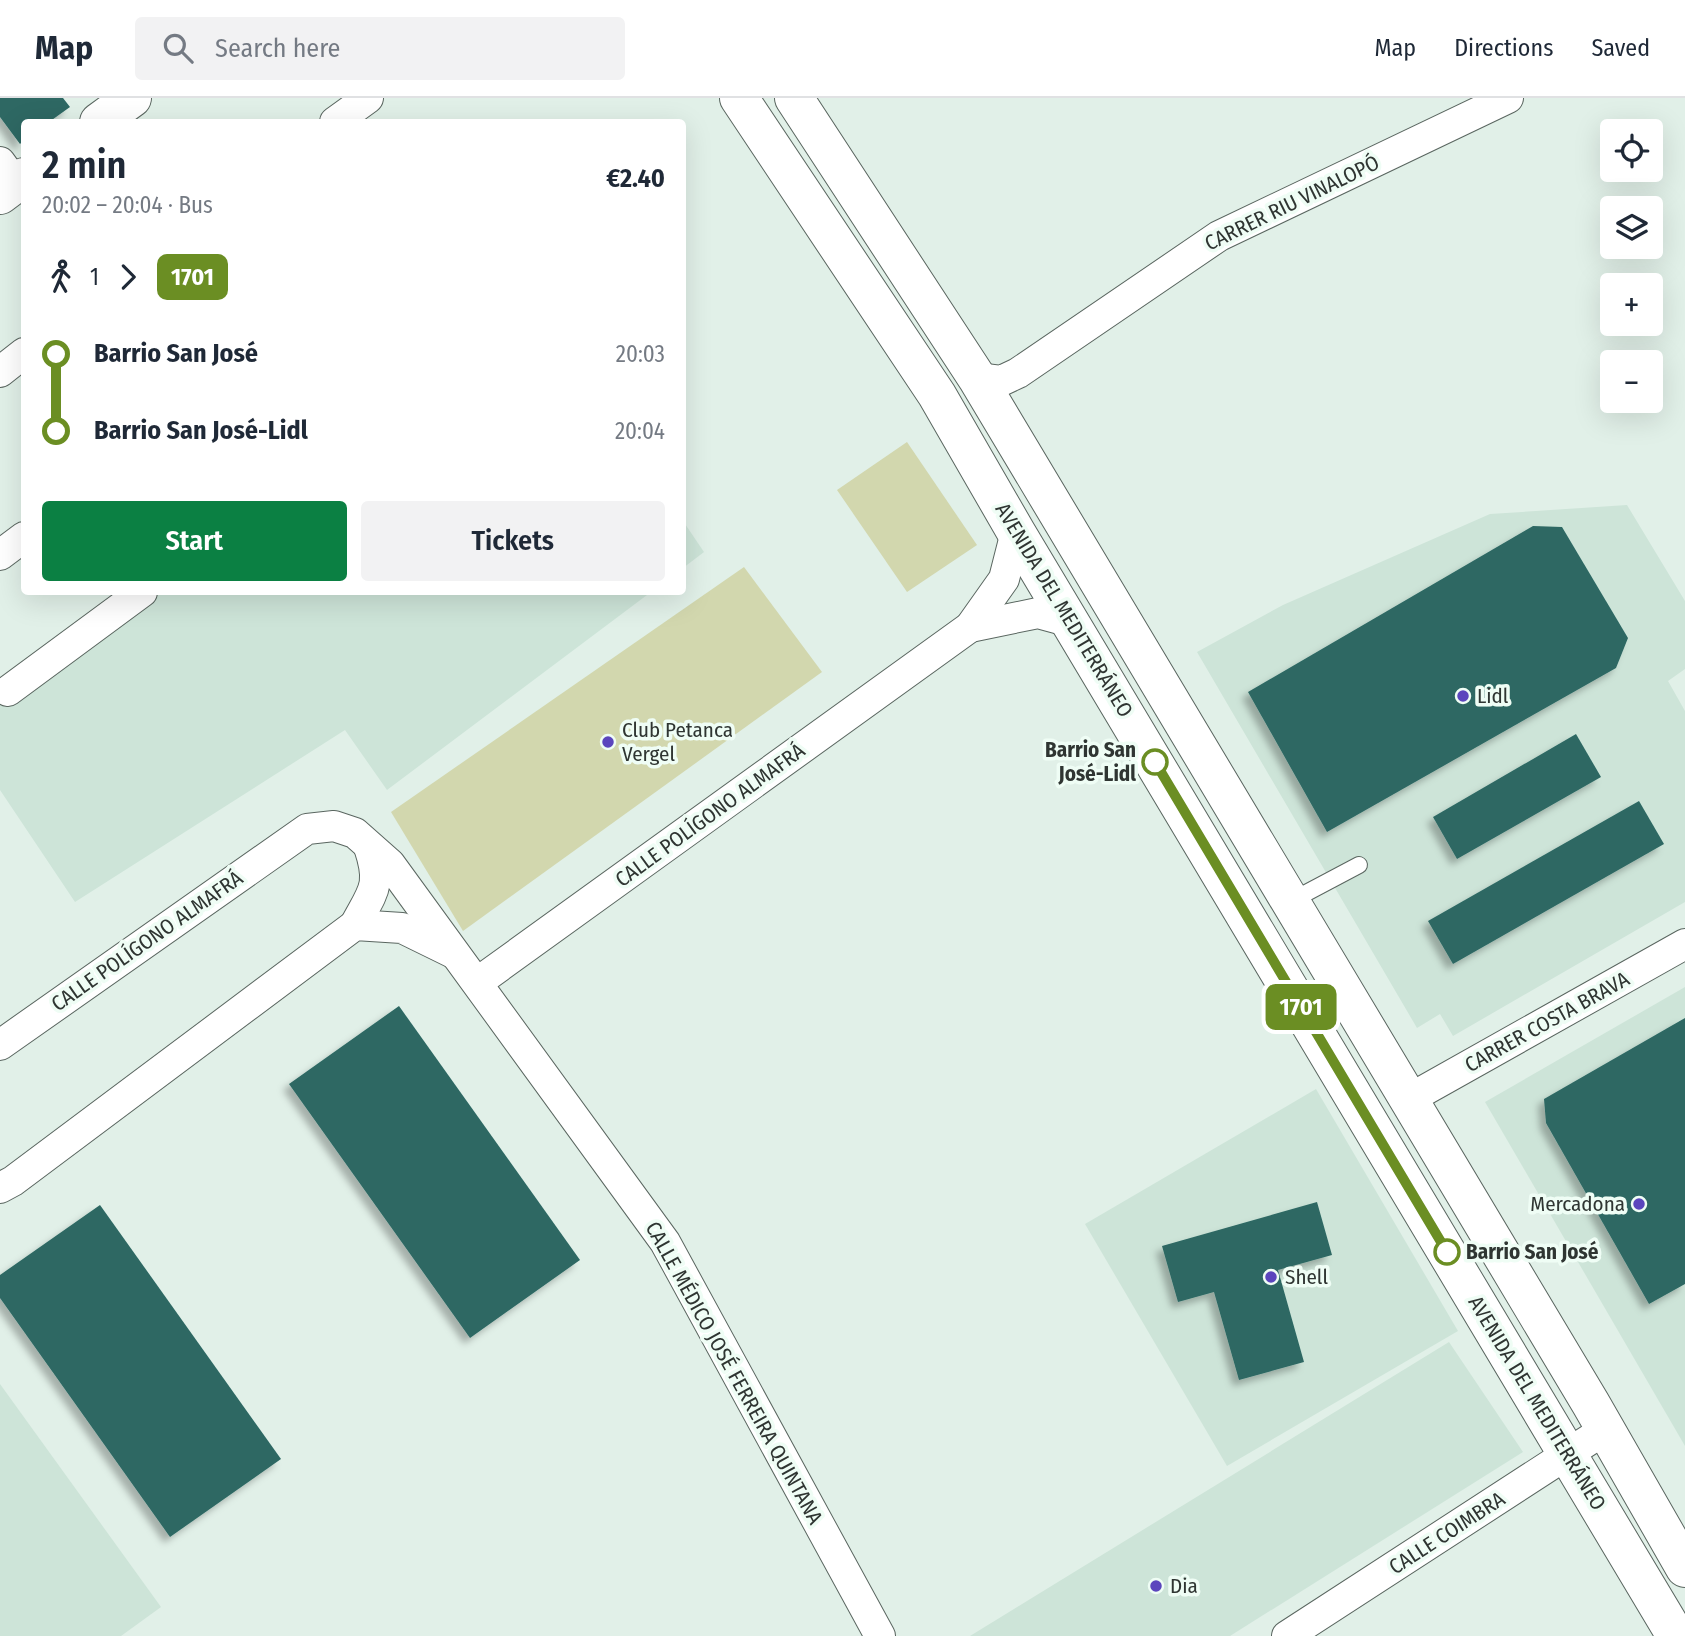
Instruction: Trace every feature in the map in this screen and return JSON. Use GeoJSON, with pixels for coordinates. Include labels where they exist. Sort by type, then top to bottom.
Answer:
{"type":"FeatureCollection","features":[{"type":"Feature","properties":{"kind":"street"},"geometry":{"type":"LineString","coordinates":[[339,119],[368,98]]}},
{"type":"Feature","properties":{"kind":"street","name":"AVENIDA DEL MEDITERRÁNEO"},"geometry":{"type":"LineString","coordinates":[[739,98],[937,395],[1016,532],[1676,1636]]}},
{"type":"Feature","properties":{"kind":"street"},"geometry":{"type":"LineString","coordinates":[[794,98],[977,378],[1606,1429],[1685,1568]]}},
{"type":"Feature","properties":{"kind":"street","name":"CARRER RIU VINALOPÓ"},"geometry":{"type":"LineString","coordinates":[[977,378],[1001,381],[1018,373],[1219,236],[1508,98]]}},
{"type":"Feature","properties":{"kind":"street"},"geometry":{"type":"LineString","coordinates":[[0,372],[21,355]]}},
{"type":"Feature","properties":{"kind":"street","name":"CALLE POLÍGONO ALMAFRÁ"},"geometry":{"type":"LineString","coordinates":[[0,1045],[307,830],[334,826],[355,833],[390,864],[478,982],[970,628],[1004,579],[1016,532]]}},
{"type":"Feature","properties":{"kind":"street"},"geometry":{"type":"LineString","coordinates":[[0,555],[21,539]]}},
{"type":"Feature","properties":{"kind":"street"},"geometry":{"type":"LineString","coordinates":[[8,691],[138,595]]}},
{"type":"Feature","properties":{"kind":"street","name":"CALLE POLÍGONO ALMAFRÁ"},"geometry":{"type":"LineString","coordinates":[[970,628],[1038,613],[1071,622]]}},
{"type":"Feature","properties":{"kind":"street"},"geometry":{"type":"LineString","coordinates":[[0,1188],[13,1181],[355,925],[375,887],[377,870],[369,847]]}},
{"type":"Feature","properties":{"kind":"street","name":"CALLE POLÍGONO ALMAFRÁ"},"geometry":{"type":"LineString","coordinates":[[355,925],[402,928],[457,955]]}},
{"type":"Feature","properties":{"kind":"street","name":"CARRER COSTA BRAVA"},"geometry":{"type":"LineString","coordinates":[[1409,1099],[1685,944]]}},
{"type":"Feature","properties":{"kind":"street","name":"CALLE MÉDICO JOSÉ FERREIRA QUINTANA"},"geometry":{"type":"LineString","coordinates":[[478,982],[664,1242],[880,1636]]}},
{"type":"Feature","properties":{"kind":"street","name":"CALLE COIMBRA"},"geometry":{"type":"LineString","coordinates":[[1287,1636],[1606,1429]]}},
{"type":"Feature","properties":{"kind":"lane"},"geometry":{"type":"LineString","coordinates":[[1291,901],[1359,864]]}},
{"type":"Feature","properties":{"kind":"shaded area"},"geometry":{"type":"Polygon","coordinates":[[[1627,505],[1685,601],[1685,669],[1668,681],[1685,711],[1685,902],[1453,1036],[1440,1014],[1417,1028],[1197,652],[1283,605],[1490,514],[1627,505]]]}},
{"type":"Feature","properties":{"kind":"shaded area"},"geometry":{"type":"Polygon","coordinates":[[[686,525],[704,552],[686,566],[686,525]]]}},
{"type":"Feature","properties":{"kind":"shaded area"},"geometry":{"type":"Polygon","coordinates":[[[144,595],[647,595],[387,790],[345,730],[75,902],[0,790],[0,699],[144,595]]]}},
{"type":"Feature","properties":{"kind":"shaded area"},"geometry":{"type":"Polygon","coordinates":[[[1685,987],[1685,1446],[1485,1102],[1685,987]]]}},
{"type":"Feature","properties":{"kind":"shaded area","name":"Shell"},"geometry":{"type":"Polygon","coordinates":[[[1316,1089],[1458,1331],[1227,1466],[1085,1224],[1316,1089]]]}},
{"type":"Feature","properties":{"kind":"shaded area"},"geometry":{"type":"Polygon","coordinates":[[[1449,1342],[1523,1452],[1230,1636],[970,1636],[1449,1342]]]}},
{"type":"Feature","properties":{"kind":"shaded area"},"geometry":{"type":"Polygon","coordinates":[[[0,1384],[161,1607],[121,1636],[0,1636],[0,1384]]]}},
{"type":"Feature","properties":{"kind":"green space"},"geometry":{"type":"Polygon","coordinates":[[[907,442],[977,545],[907,592],[837,490],[907,442]]]}},
{"type":"Feature","properties":{"kind":"green space","name":"Club Petanca Vergel"},"geometry":{"type":"Polygon","coordinates":[[[744,567],[822,672],[463,931],[391,812],[744,567]]]}},
{"type":"Feature","properties":{"kind":"building"},"geometry":{"type":"Polygon","coordinates":[[[0,98],[63,98],[70,107],[53,119],[21,119],[20,144],[0,117],[0,98]]]}},
{"type":"Feature","properties":{"kind":"building"},"geometry":{"type":"Polygon","coordinates":[[[1533,526],[1562,527],[1628,638],[1616,668],[1327,832],[1248,692],[1533,526]]]}},
{"type":"Feature","properties":{"kind":"building"},"geometry":{"type":"Polygon","coordinates":[[[1576,734],[1601,777],[1457,859],[1433,817],[1576,734]]]}},
{"type":"Feature","properties":{"kind":"building"},"geometry":{"type":"Polygon","coordinates":[[[1639,801],[1664,844],[1453,964],[1428,921],[1639,801]]]}},
{"type":"Feature","properties":{"kind":"building"},"geometry":{"type":"Polygon","coordinates":[[[399,1006],[580,1260],[470,1338],[289,1084],[399,1006]]]}},
{"type":"Feature","properties":{"kind":"building","name":"Mercadona"},"geometry":{"type":"Polygon","coordinates":[[[1685,1018],[1685,1284],[1649,1304],[1546,1123],[1544,1099],[1685,1018]]]}},
{"type":"Feature","properties":{"kind":"building"},"geometry":{"type":"Polygon","coordinates":[[[1317,1202],[1332,1255],[1278,1270],[1304,1362],[1239,1380],[1214,1292],[1178,1302],[1162,1246],[1317,1202]]]}},
{"type":"Feature","properties":{"kind":"building"},"geometry":{"type":"Polygon","coordinates":[[[100,1205],[281,1459],[170,1537],[0,1298],[0,1275],[100,1205]]]}},
{"type":"Feature","properties":{"kind":"bus line","name":"1701"},"geometry":{"type":"LineString","coordinates":[[1155,762],[1447,1252]]}},
{"type":"Feature","properties":{"kind":"place","name":"Lidl"},"geometry":{"type":"Point","coordinates":[1463,696]}},
{"type":"Feature","properties":{"kind":"place","name":"Club Petanca Vergel"},"geometry":{"type":"Point","coordinates":[608,742]}},
{"type":"Feature","properties":{"kind":"place","name":"Barrio San José-Lidl"},"geometry":{"type":"Point","coordinates":[1155,762]}},
{"type":"Feature","properties":{"kind":"place","name":"Mercadona"},"geometry":{"type":"Point","coordinates":[1639,1204]}},
{"type":"Feature","properties":{"kind":"place","name":"Barrio San José"},"geometry":{"type":"Point","coordinates":[1447,1252]}},
{"type":"Feature","properties":{"kind":"place","name":"Shell"},"geometry":{"type":"Point","coordinates":[1271,1277]}},
{"type":"Feature","properties":{"kind":"place","name":"Dia"},"geometry":{"type":"Point","coordinates":[1156,1586]}}]}
